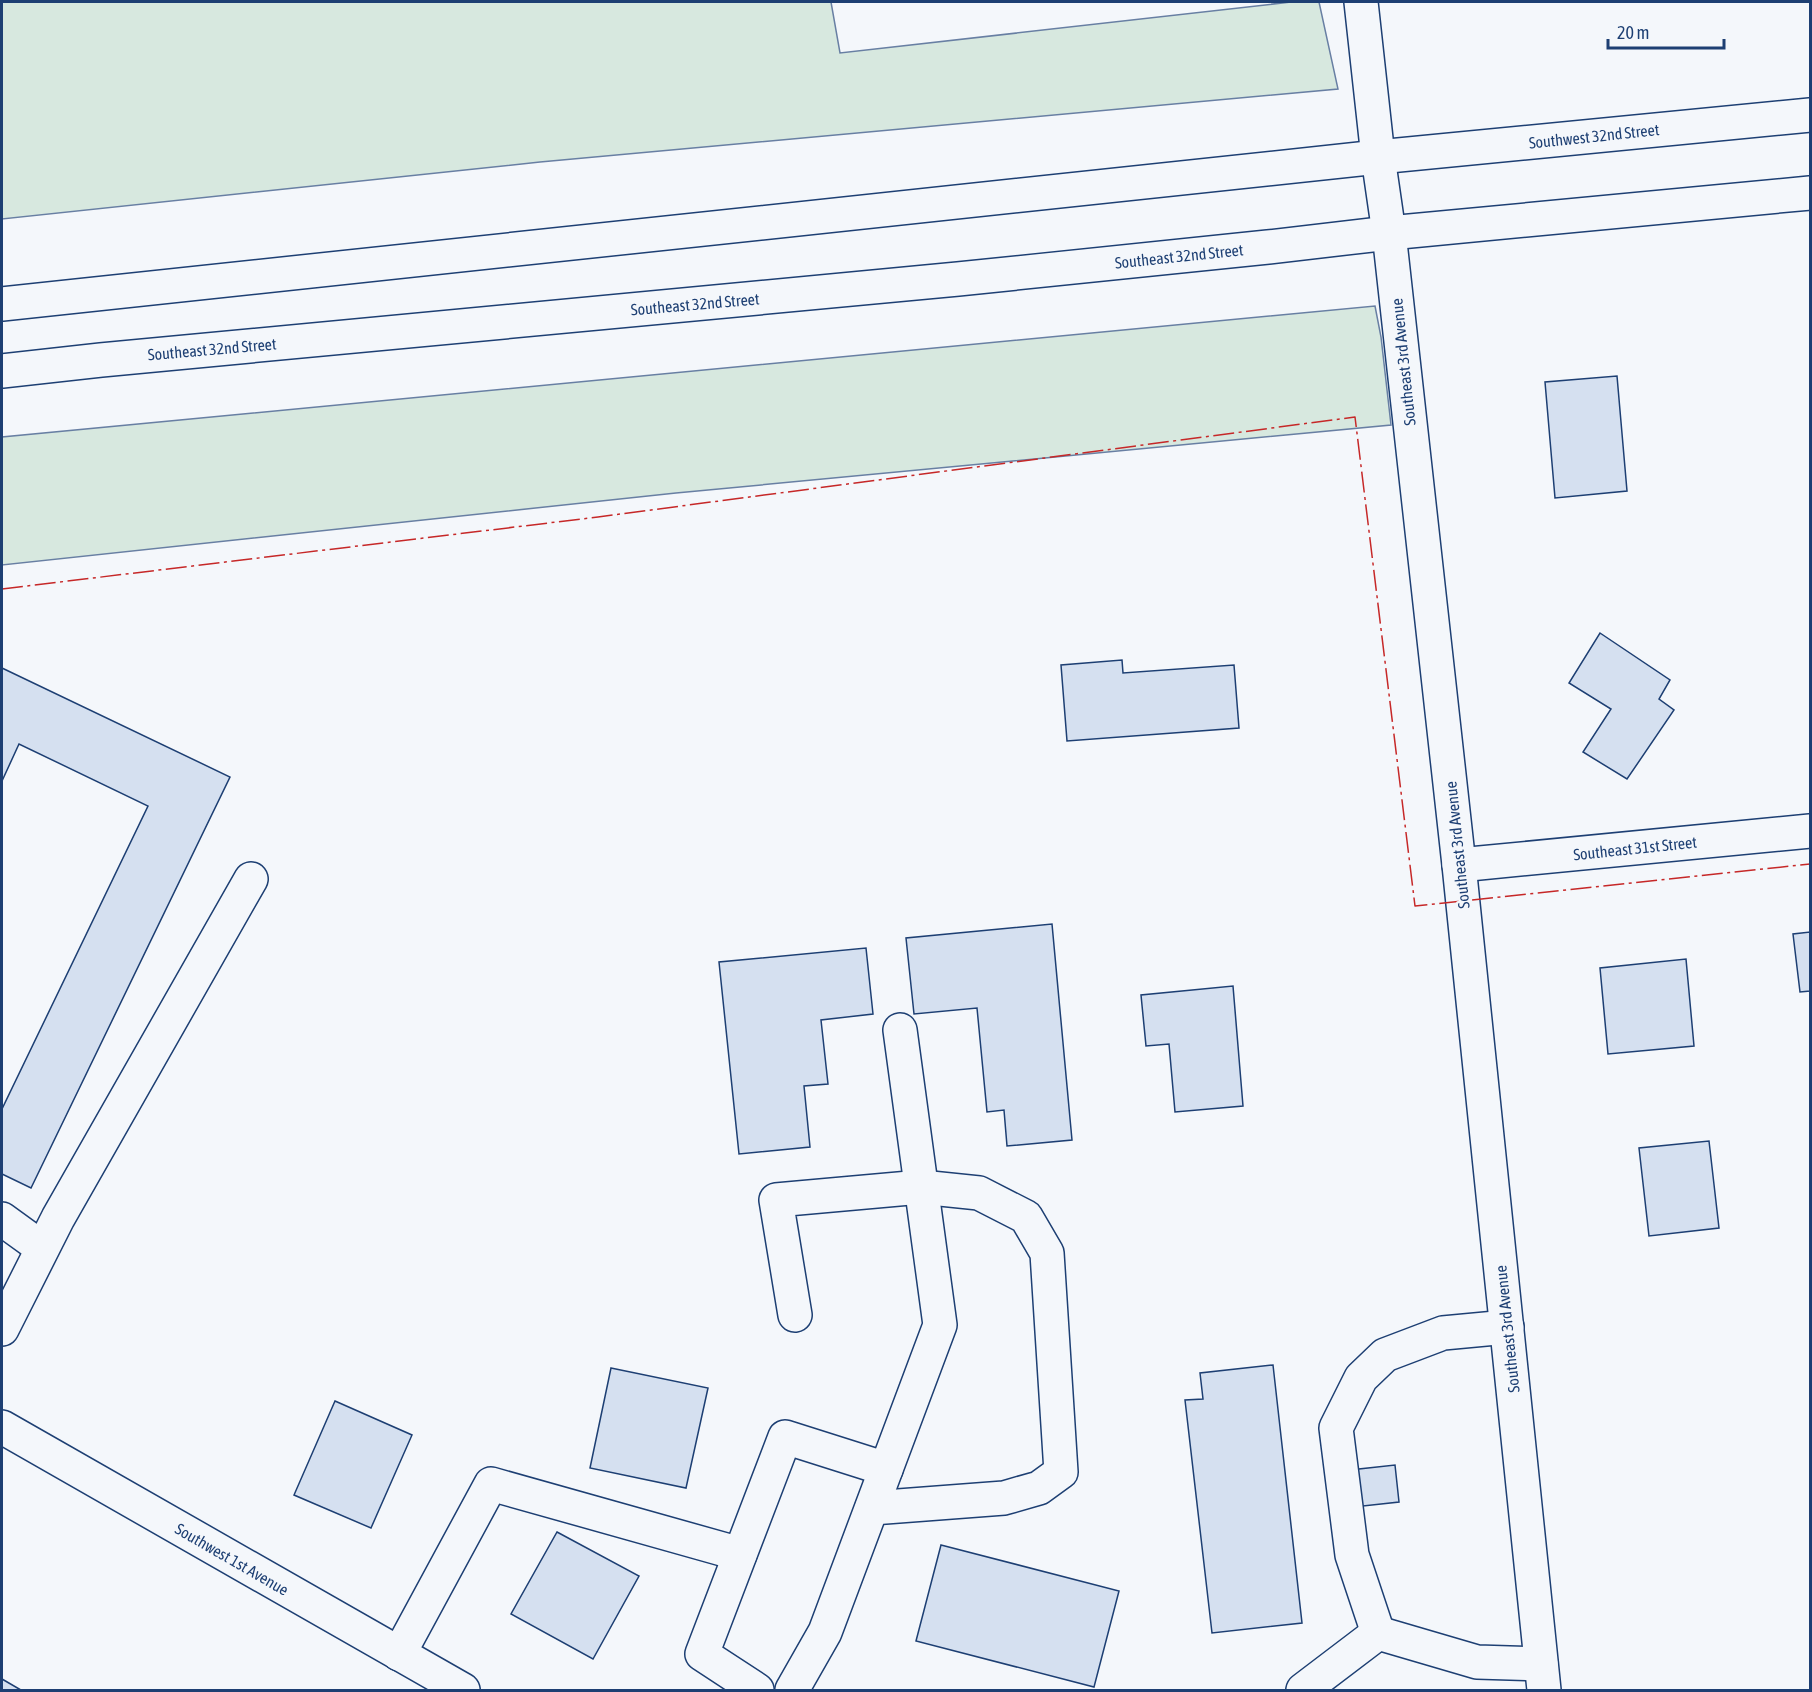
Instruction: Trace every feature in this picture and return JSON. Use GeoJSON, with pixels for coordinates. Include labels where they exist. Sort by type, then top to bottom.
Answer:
{"type":"FeatureCollection","features":[{"type":"Feature","properties":{"kind":"main road","name":"Southeast 3rd Avenue"},"geometry":{"type":"LineString","coordinates":[[1361,2],[1378,157],[1389,232],[1459,865],[1543,1677]]}},
{"type":"Feature","properties":{"kind":"main road","name":"Southwest 32nd Street"},"geometry":{"type":"LineString","coordinates":[[1378,157],[1810,115]]}},
{"type":"Feature","properties":{"kind":"main road"},"geometry":{"type":"LineString","coordinates":[[2,304],[1378,157]]}},
{"type":"Feature","properties":{"kind":"main road"},"geometry":{"type":"LineString","coordinates":[[1389,232],[1810,193]]}},
{"type":"Feature","properties":{"kind":"main road","name":"Southeast 32nd Street"},"geometry":{"type":"LineString","coordinates":[[2,371],[958,279],[1269,247],[1389,232]]}},
{"type":"Feature","properties":{"kind":"main road","name":"Southeast 31st Street"},"geometry":{"type":"LineString","coordinates":[[1459,865],[1810,831]]}},
{"type":"Feature","properties":{"kind":"main road"},"geometry":{"type":"LineString","coordinates":[[2,1329],[42,1248],[251,879]]}},
{"type":"Feature","properties":{"kind":"main road"},"geometry":{"type":"LineString","coordinates":[[792,1690],[825,1632],[940,1325],[900,1030]]}},
{"type":"Feature","properties":{"kind":"main road"},"geometry":{"type":"LineString","coordinates":[[795,1315],[776,1200],[921,1186],[979,1193],[1026,1216],[1047,1253],[1061,1472],[1039,1488],[1004,1498],[872,1508]]}},
{"type":"Feature","properties":{"kind":"main road"},"geometry":{"type":"LineString","coordinates":[[2,1219],[42,1248]]}},
{"type":"Feature","properties":{"kind":"main road"},"geometry":{"type":"LineString","coordinates":[[1378,1633],[1352,1555],[1336,1428],[1361,1378],[1385,1355],[1443,1333],[1507,1327]]}},
{"type":"Feature","properties":{"kind":"main road","name":"Southwest 1st Avenue"},"geometry":{"type":"LineString","coordinates":[[2,1427],[463,1690]]}},
{"type":"Feature","properties":{"kind":"main road"},"geometry":{"type":"LineString","coordinates":[[758,1690],[702,1654],[785,1437],[886,1469]]}},
{"type":"Feature","properties":{"kind":"main road"},"geometry":{"type":"LineString","coordinates":[[399,1654],[491,1484],[740,1554]]}},
{"type":"Feature","properties":{"kind":"main road"},"geometry":{"type":"LineString","coordinates":[[1378,1633],[1477,1662],[1543,1677]]}},
{"type":"Feature","properties":{"kind":"main road"},"geometry":{"type":"LineString","coordinates":[[1303,1690],[1378,1633]]}},
{"type":"Feature","properties":{"kind":"shaded area"},"geometry":{"type":"Polygon","coordinates":[[[2,2],[831,2],[840,53],[1291,2],[1319,2],[1338,89],[540,162],[2,219],[2,2]]]}},
{"type":"Feature","properties":{"kind":"shaded area"},"geometry":{"type":"Polygon","coordinates":[[[1375,306],[1381,337],[1391,425],[676,493],[2,565],[2,437],[1375,306]]]}},
{"type":"Feature","properties":{"kind":"building"},"geometry":{"type":"Polygon","coordinates":[[[1617,376],[1627,491],[1555,498],[1545,382],[1617,376]]]}},
{"type":"Feature","properties":{"kind":"building"},"geometry":{"type":"Polygon","coordinates":[[[1600,633],[1670,680],[1659,699],[1674,710],[1627,779],[1583,752],[1611,709],[1569,683],[1600,633]]]}},
{"type":"Feature","properties":{"kind":"building"},"geometry":{"type":"Polygon","coordinates":[[[1122,660],[1123,673],[1234,665],[1239,728],[1067,741],[1061,665],[1122,660]]]}},
{"type":"Feature","properties":{"kind":"building"},"geometry":{"type":"Polygon","coordinates":[[[2,668],[230,777],[31,1188],[2,1174],[2,1109],[148,806],[19,744],[2,781],[2,668]]]}},
{"type":"Feature","properties":{"kind":"building"},"geometry":{"type":"Polygon","coordinates":[[[1052,924],[1072,1140],[1007,1146],[1004,1110],[987,1112],[977,1008],[914,1014],[906,938],[1052,924]]]}},
{"type":"Feature","properties":{"kind":"building"},"geometry":{"type":"Polygon","coordinates":[[[1810,932],[1810,991],[1800,992],[1793,934],[1810,932]]]}},
{"type":"Feature","properties":{"kind":"building"},"geometry":{"type":"Polygon","coordinates":[[[866,948],[873,1014],[821,1020],[828,1084],[804,1086],[810,1147],[739,1154],[719,962],[866,948]]]}},
{"type":"Feature","properties":{"kind":"building"},"geometry":{"type":"Polygon","coordinates":[[[1686,959],[1694,1046],[1608,1054],[1600,968],[1686,959]]]}},
{"type":"Feature","properties":{"kind":"building"},"geometry":{"type":"Polygon","coordinates":[[[1233,986],[1243,1106],[1175,1112],[1169,1044],[1146,1046],[1141,995],[1233,986]]]}},
{"type":"Feature","properties":{"kind":"building"},"geometry":{"type":"Polygon","coordinates":[[[1709,1141],[1719,1228],[1649,1236],[1639,1148],[1709,1141]]]}},
{"type":"Feature","properties":{"kind":"building"},"geometry":{"type":"Polygon","coordinates":[[[1273,1365],[1302,1623],[1212,1633],[1185,1400],[1203,1399],[1200,1373],[1273,1365]]]}},
{"type":"Feature","properties":{"kind":"building"},"geometry":{"type":"Polygon","coordinates":[[[611,1368],[708,1388],[686,1488],[590,1468],[611,1368]]]}},
{"type":"Feature","properties":{"kind":"building"},"geometry":{"type":"Polygon","coordinates":[[[335,1401],[412,1435],[371,1528],[294,1495],[335,1401]]]}},
{"type":"Feature","properties":{"kind":"building"},"geometry":{"type":"Polygon","coordinates":[[[1395,1465],[1399,1502],[1354,1507],[1350,1470],[1395,1465]]]}},
{"type":"Feature","properties":{"kind":"building"},"geometry":{"type":"Polygon","coordinates":[[[557,1532],[639,1576],[593,1659],[511,1614],[557,1532]]]}},
{"type":"Feature","properties":{"kind":"building"},"geometry":{"type":"Polygon","coordinates":[[[941,1545],[1119,1591],[1094,1687],[916,1641],[941,1545]]]}},
{"type":"Feature","properties":{"kind":"building"},"geometry":{"type":"Polygon","coordinates":[[[2,1679],[21,1690],[2,1690],[2,1679]]]}},
{"type":"Feature","properties":{"kind":"power"},"geometry":{"type":"LineString","coordinates":[[2,589],[598,517],[1355,417],[1415,906],[1810,864]]}}]}
